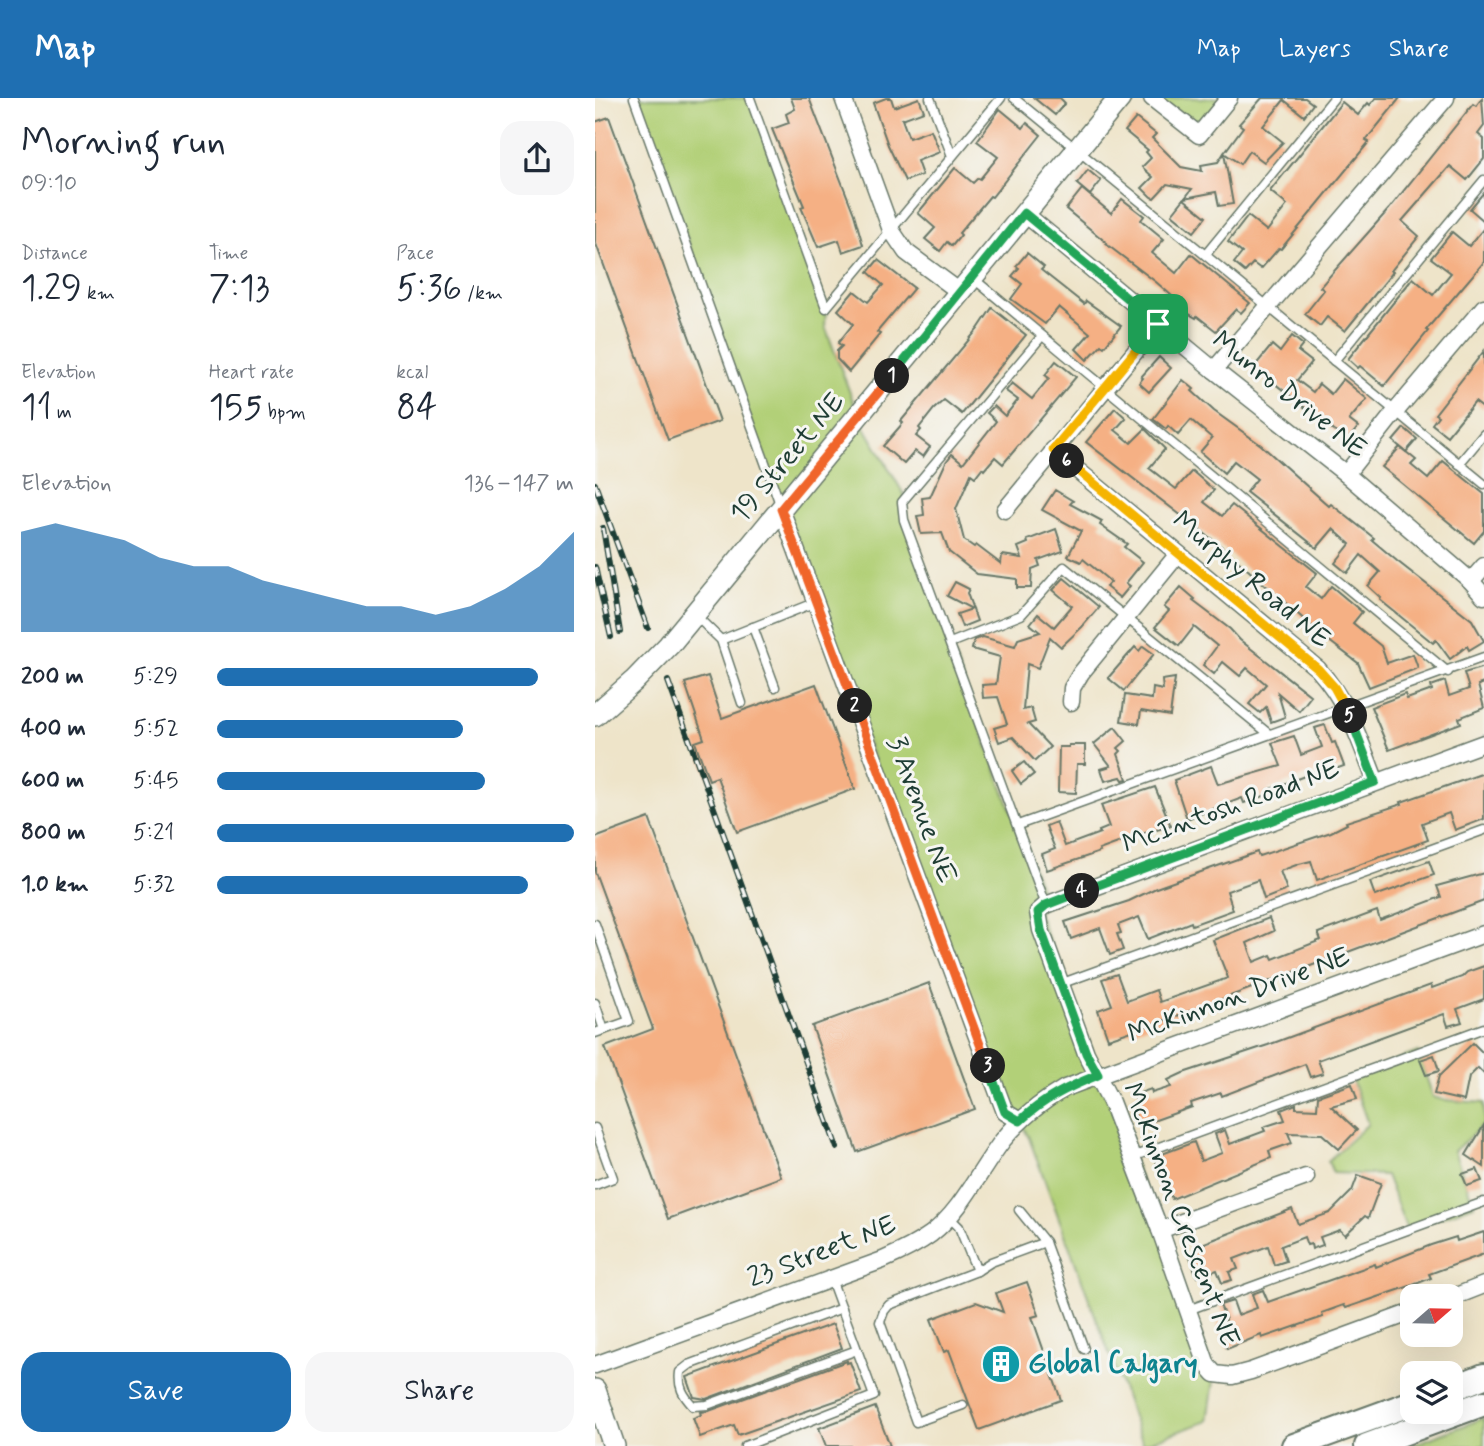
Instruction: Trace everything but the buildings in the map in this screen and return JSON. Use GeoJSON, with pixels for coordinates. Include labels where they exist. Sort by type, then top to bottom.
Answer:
{"type":"FeatureCollection","features":[{"type":"Feature","properties":{"kind":"main road"},"geometry":{"type":"LineString","coordinates":[[1463,1384],[1484,1376]]}},
{"type":"Feature","properties":{"kind":"main road"},"geometry":{"type":"LineString","coordinates":[[1367,1446],[1484,1402]]}},
{"type":"Feature","properties":{"kind":"main road"},"geometry":{"type":"LineString","coordinates":[[1294,1446],[1400,1407]]}},
{"type":"Feature","properties":{"kind":"street"},"geometry":{"type":"LineString","coordinates":[[843,98],[891,230],[905,252],[966,284]]}},
{"type":"Feature","properties":{"kind":"street","name":"19 Street NE"},"geometry":{"type":"LineString","coordinates":[[595,715],[635,681],[694,614],[1120,98]]}},
{"type":"Feature","properties":{"kind":"street"},"geometry":{"type":"LineString","coordinates":[[1152,98],[1199,135],[1230,98]]}},
{"type":"Feature","properties":{"kind":"street"},"geometry":{"type":"LineString","coordinates":[[1214,370],[1446,98]]}},
{"type":"Feature","properties":{"kind":"street","name":"Munro Drive NE"},"geometry":{"type":"LineString","coordinates":[[1024,213],[1214,370],[1346,474],[1471,581],[1484,596]]}},
{"type":"Feature","properties":{"kind":"street"},"geometry":{"type":"LineString","coordinates":[[1346,474],[1484,307]]}},
{"type":"Feature","properties":{"kind":"street"},"geometry":{"type":"LineString","coordinates":[[1005,510],[1158,324]]}},
{"type":"Feature","properties":{"kind":"street","name":"Murphy Road NE"},"geometry":{"type":"LineString","coordinates":[[1053,450],[1318,669],[1347,707],[1375,782]]}},
{"type":"Feature","properties":{"kind":"street","name":"3 Avenue NE"},"geometry":{"type":"LineString","coordinates":[[781,509],[1005,1112],[1020,1121]]}},
{"type":"Feature","properties":{"kind":"street"},"geometry":{"type":"LineString","coordinates":[[1071,702],[1072,688],[1081,673],[1178,554]]}},
{"type":"Feature","properties":{"kind":"street"},"geometry":{"type":"LineString","coordinates":[[1471,581],[1484,566]]}},
{"type":"Feature","properties":{"kind":"street","name":"McIntosh Road NE"},"geometry":{"type":"LineString","coordinates":[[1042,908],[1484,743]]}},
{"type":"Feature","properties":{"kind":"street","name":"McKinnon Crescent NE"},"geometry":{"type":"LineString","coordinates":[[1042,908],[1041,930],[1060,984],[1086,1053],[1111,1102],[1160,1230],[1207,1365],[1215,1374],[1232,1376],[1400,1316]]}},
{"type":"Feature","properties":{"kind":"street","name":"McKinnon Drive NE"},"geometry":{"type":"LineString","coordinates":[[1020,1121],[1035,1107],[1065,1088],[1484,934]]}},
{"type":"Feature","properties":{"kind":"street","name":"23 Street NE"},"geometry":{"type":"LineString","coordinates":[[595,1365],[912,1246],[949,1217],[1003,1140],[1020,1121]]}},
{"type":"Feature","properties":{"kind":"street"},"geometry":{"type":"LineString","coordinates":[[1160,1230],[1306,1177]]}},
{"type":"Feature","properties":{"kind":"street"},"geometry":{"type":"LineString","coordinates":[[1463,1293],[1484,1285]]}},
{"type":"Feature","properties":{"kind":"street"},"geometry":{"type":"LineString","coordinates":[[596,1398],[609,1439]]}},
{"type":"Feature","properties":{"kind":"lane"},"geometry":{"type":"LineString","coordinates":[[634,98],[781,509]]}},
{"type":"Feature","properties":{"kind":"lane"},"geometry":{"type":"LineString","coordinates":[[750,98],[826,308],[1001,98]]}},
{"type":"Feature","properties":{"kind":"lane"},"geometry":{"type":"LineString","coordinates":[[930,98],[952,156]]}},
{"type":"Feature","properties":{"kind":"lane"},"geometry":{"type":"LineString","coordinates":[[1014,98],[1484,484]]}},
{"type":"Feature","properties":{"kind":"lane"},"geometry":{"type":"LineString","coordinates":[[1206,254],[1334,98]]}},
{"type":"Feature","properties":{"kind":"lane"},"geometry":{"type":"LineString","coordinates":[[1334,361],[1484,180]]}},
{"type":"Feature","properties":{"kind":"lane"},"geometry":{"type":"LineString","coordinates":[[966,284],[1042,336],[1448,671]]}},
{"type":"Feature","properties":{"kind":"lane"},"geometry":{"type":"LineString","coordinates":[[1042,336],[902,502],[904,520],[1018,825],[1042,908]]}},
{"type":"Feature","properties":{"kind":"lane"},"geometry":{"type":"LineString","coordinates":[[1459,464],[1484,434]]}},
{"type":"Feature","properties":{"kind":"lane"},"geometry":{"type":"LineString","coordinates":[[950,643],[1021,615],[1064,567],[1269,734]]}},
{"type":"Feature","properties":{"kind":"lane"},"geometry":{"type":"LineString","coordinates":[[721,640],[815,602]]}},
{"type":"Feature","properties":{"kind":"lane"},"geometry":{"type":"LineString","coordinates":[[694,614],[721,640],[742,703]]}},
{"type":"Feature","properties":{"kind":"lane"},"geometry":{"type":"LineString","coordinates":[[753,627],[775,687]]}},
{"type":"Feature","properties":{"kind":"lane"},"geometry":{"type":"LineString","coordinates":[[1018,825],[1484,657]]}},
{"type":"Feature","properties":{"kind":"lane"},"geometry":{"type":"LineString","coordinates":[[1060,984],[1484,830]]}},
{"type":"Feature","properties":{"kind":"lane"},"geometry":{"type":"LineString","coordinates":[[595,924],[629,1021],[595,1033]]}},
{"type":"Feature","properties":{"kind":"lane"},"geometry":{"type":"LineString","coordinates":[[595,1003],[604,1030]]}},
{"type":"Feature","properties":{"kind":"lane"},"geometry":{"type":"LineString","coordinates":[[1132,1157],[1484,1028]]}},
{"type":"Feature","properties":{"kind":"lane"},"geometry":{"type":"LineString","coordinates":[[595,1128],[613,1178],[595,1185]]}},
{"type":"Feature","properties":{"kind":"lane"},"geometry":{"type":"LineString","coordinates":[[1188,1310],[1484,1202]]}},
{"type":"Feature","properties":{"kind":"lane"},"geometry":{"type":"LineString","coordinates":[[1019,1210],[1045,1242],[1084,1349]]}},
{"type":"Feature","properties":{"kind":"lane"},"geometry":{"type":"LineString","coordinates":[[949,1217],[959,1227],[977,1271]]}},
{"type":"Feature","properties":{"kind":"lane"},"geometry":{"type":"LineString","coordinates":[[963,1405],[916,1422],[880,1322],[884,1311],[898,1300],[1045,1242]]}},
{"type":"Feature","properties":{"kind":"lane"},"geometry":{"type":"LineString","coordinates":[[745,1446],[874,1396],[831,1278]]}},
{"type":"Feature","properties":{"kind":"lane"},"geometry":{"type":"LineString","coordinates":[[842,1308],[689,1365],[680,1372],[678,1384],[693,1406],[707,1405],[857,1350]]}},
{"type":"Feature","properties":{"kind":"green space"},"geometry":{"type":"Polygon","coordinates":[[[638,98],[750,98],[826,308],[825,326],[859,417],[906,498],[904,520],[1046,905],[1038,912],[1215,1374],[1208,1421],[1143,1444],[1029,1138],[1020,1121],[1005,1112],[781,509],[638,98]]]}},
{"type":"Feature","properties":{"kind":"green space"},"geometry":{"type":"Polygon","coordinates":[[[1152,98],[1229,98],[1199,135],[1152,98]]]}},
{"type":"Feature","properties":{"kind":"green space"},"geometry":{"type":"Polygon","coordinates":[[[1418,1052],[1433,1097],[1484,1103],[1484,1124],[1454,1151],[1474,1205],[1407,1230],[1386,1175],[1333,1173],[1328,1161],[1368,1124],[1351,1077],[1418,1052]]]}},
{"type":"Feature","properties":{"kind":"green space"},"geometry":{"type":"Polygon","coordinates":[[[1484,1418],[1484,1446],[1410,1446],[1484,1418]]]}},
{"type":"Feature","properties":{"kind":"railway"},"geometry":{"type":"LineString","coordinates":[[595,484],[648,628]]}},
{"type":"Feature","properties":{"kind":"railway"},"geometry":{"type":"LineString","coordinates":[[603,528],[620,632]]}},
{"type":"Feature","properties":{"kind":"railway"},"geometry":{"type":"LineString","coordinates":[[595,567],[611,637]]}},
{"type":"Feature","properties":{"kind":"railway"},"geometry":{"type":"LineString","coordinates":[[668,681],[837,1148]]}},
{"type":"Feature","properties":{"kind":"place","name":"Global Calgary"},"geometry":{"type":"Point","coordinates":[1001,1364]}},
{"type":"Feature","properties":{"kind":"route"},"geometry":{"type":"LineString","coordinates":[[1024,213],[1158,324],[1053,450],[1318,669],[1347,707],[1375,782],[1139,869],[1046,905],[1038,912],[1041,930],[1086,1053],[1098,1075],[1065,1088],[1035,1107],[1020,1121],[1005,1112],[781,509],[1024,213]]}}]}
